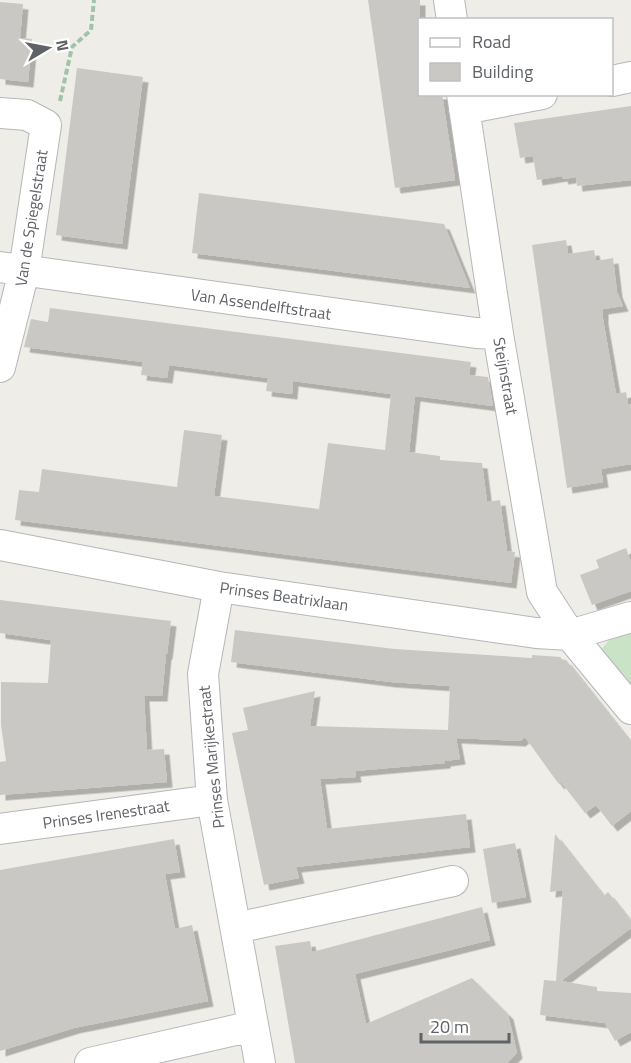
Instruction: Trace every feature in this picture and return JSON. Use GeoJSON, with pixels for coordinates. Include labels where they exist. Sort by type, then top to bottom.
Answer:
{"type":"FeatureCollection","features":[{"type":"Feature","properties":{"kind":"street"},"geometry":{"type":"LineString","coordinates":[[449,0],[452,18]]}},
{"type":"Feature","properties":{"kind":"street"},"geometry":{"type":"LineString","coordinates":[[613,81],[631,78]]}},
{"type":"Feature","properties":{"kind":"street"},"geometry":{"type":"LineString","coordinates":[[463,102],[522,96]]}},
{"type":"Feature","properties":{"kind":"street","name":"Steijnstraat"},"geometry":{"type":"LineString","coordinates":[[463,102],[498,334],[542,592],[570,635],[631,709]]}},
{"type":"Feature","properties":{"kind":"street","name":"Van de Spiegelstraat"},"geometry":{"type":"LineString","coordinates":[[0,367],[12,269],[24,118]]}},
{"type":"Feature","properties":{"kind":"street","name":"Van Assendelftstraat"},"geometry":{"type":"LineString","coordinates":[[12,269],[476,333],[498,334]]}},
{"type":"Feature","properties":{"kind":"street","name":"Prinses Beatrixlaan"},"geometry":{"type":"LineString","coordinates":[[0,545],[219,586],[536,633],[570,635],[631,617]]}},
{"type":"Feature","properties":{"kind":"street","name":"Prinses Marijkestraat"},"geometry":{"type":"LineString","coordinates":[[219,586],[203,674],[212,800],[260,1063]]}},
{"type":"Feature","properties":{"kind":"street","name":"Prinses Irenestraat"},"geometry":{"type":"LineString","coordinates":[[0,829],[212,800]]}},
{"type":"Feature","properties":{"kind":"street"},"geometry":{"type":"LineString","coordinates":[[236,928],[453,881]]}},
{"type":"Feature","properties":{"kind":"street"},"geometry":{"type":"LineString","coordinates":[[90,1063],[253,1026]]}},
{"type":"Feature","properties":{"kind":"path"},"geometry":{"type":"LineString","coordinates":[[24,118],[60,104],[72,47],[91,30],[94,0]]}},
{"type":"Feature","properties":{"kind":"green space"},"geometry":{"type":"Polygon","coordinates":[[[631,633],[631,690],[600,651],[610,639],[631,633]]]}},
{"type":"Feature","properties":{"kind":"building"},"geometry":{"type":"Polygon","coordinates":[[[368,0],[420,0],[418,96],[442,96],[455,180],[395,188],[368,0]]]}},
{"type":"Feature","properties":{"kind":"building"},"geometry":{"type":"Polygon","coordinates":[[[0,2],[23,4],[20,38],[32,39],[28,82],[0,79],[0,2]]]}},
{"type":"Feature","properties":{"kind":"building"},"geometry":{"type":"Polygon","coordinates":[[[77,68],[143,77],[122,244],[56,235],[77,68]]]}},
{"type":"Feature","properties":{"kind":"building"},"geometry":{"type":"Polygon","coordinates":[[[631,106],[631,180],[577,186],[576,177],[563,179],[562,176],[537,180],[533,156],[520,158],[514,123],[631,106]]]}},
{"type":"Feature","properties":{"kind":"building"},"geometry":{"type":"Polygon","coordinates":[[[199,193],[444,224],[470,288],[192,253],[199,193]]]}},
{"type":"Feature","properties":{"kind":"building"},"geometry":{"type":"Polygon","coordinates":[[[566,240],[568,254],[594,250],[596,261],[613,258],[617,292],[623,306],[603,309],[603,319],[616,394],[626,392],[628,404],[631,404],[631,464],[601,469],[603,482],[567,488],[532,245],[566,240]]]}},
{"type":"Feature","properties":{"kind":"building"},"geometry":{"type":"Polygon","coordinates":[[[50,308],[471,362],[469,375],[488,377],[493,406],[415,396],[409,452],[440,456],[440,460],[482,463],[487,502],[500,500],[507,551],[515,552],[511,583],[15,520],[19,490],[39,492],[42,469],[177,487],[184,430],[222,435],[214,496],[319,509],[328,443],[385,450],[391,394],[293,381],[292,394],[266,391],[268,378],[169,365],[167,378],[141,375],[143,362],[24,347],[31,319],[48,322],[50,308]]]}},
{"type":"Feature","properties":{"kind":"building"},"geometry":{"type":"Polygon","coordinates":[[[626,548],[631,562],[631,591],[592,605],[580,575],[599,568],[596,560],[626,548]]]}},
{"type":"Feature","properties":{"kind":"building"},"geometry":{"type":"Polygon","coordinates":[[[0,600],[171,621],[162,696],[144,696],[147,750],[164,749],[167,782],[0,795],[0,762],[6,761],[1,725],[1,682],[48,683],[51,640],[0,633],[0,600]]]}},
{"type":"Feature","properties":{"kind":"building"},"geometry":{"type":"Polygon","coordinates":[[[235,630],[395,649],[532,658],[532,655],[561,657],[566,660],[631,742],[631,811],[612,826],[596,805],[585,813],[561,782],[559,784],[525,737],[520,741],[456,738],[460,759],[445,761],[445,763],[355,771],[356,777],[320,779],[327,829],[466,814],[470,847],[296,867],[299,878],[264,885],[232,733],[248,730],[243,708],[315,691],[310,726],[448,730],[450,686],[391,682],[231,662],[235,630]]]}},
{"type":"Feature","properties":{"kind":"building"},"geometry":{"type":"Polygon","coordinates":[[[555,834],[604,896],[608,892],[631,921],[631,928],[561,981],[597,987],[597,991],[631,993],[631,1032],[615,1041],[605,1023],[540,1015],[544,980],[556,981],[563,890],[550,892],[555,834]]]}},
{"type":"Feature","properties":{"kind":"building"},"geometry":{"type":"Polygon","coordinates":[[[174,839],[180,872],[165,874],[175,929],[192,925],[208,1001],[74,1028],[0,1051],[0,870],[174,839]]]}},
{"type":"Feature","properties":{"kind":"building"},"geometry":{"type":"Polygon","coordinates":[[[515,843],[526,897],[492,903],[483,849],[515,843]]]}},
{"type":"Feature","properties":{"kind":"building"},"geometry":{"type":"Polygon","coordinates":[[[482,907],[490,940],[355,974],[366,1024],[472,978],[508,1014],[517,1053],[507,1063],[295,1063],[275,946],[310,941],[312,952],[482,907]]]}}]}
